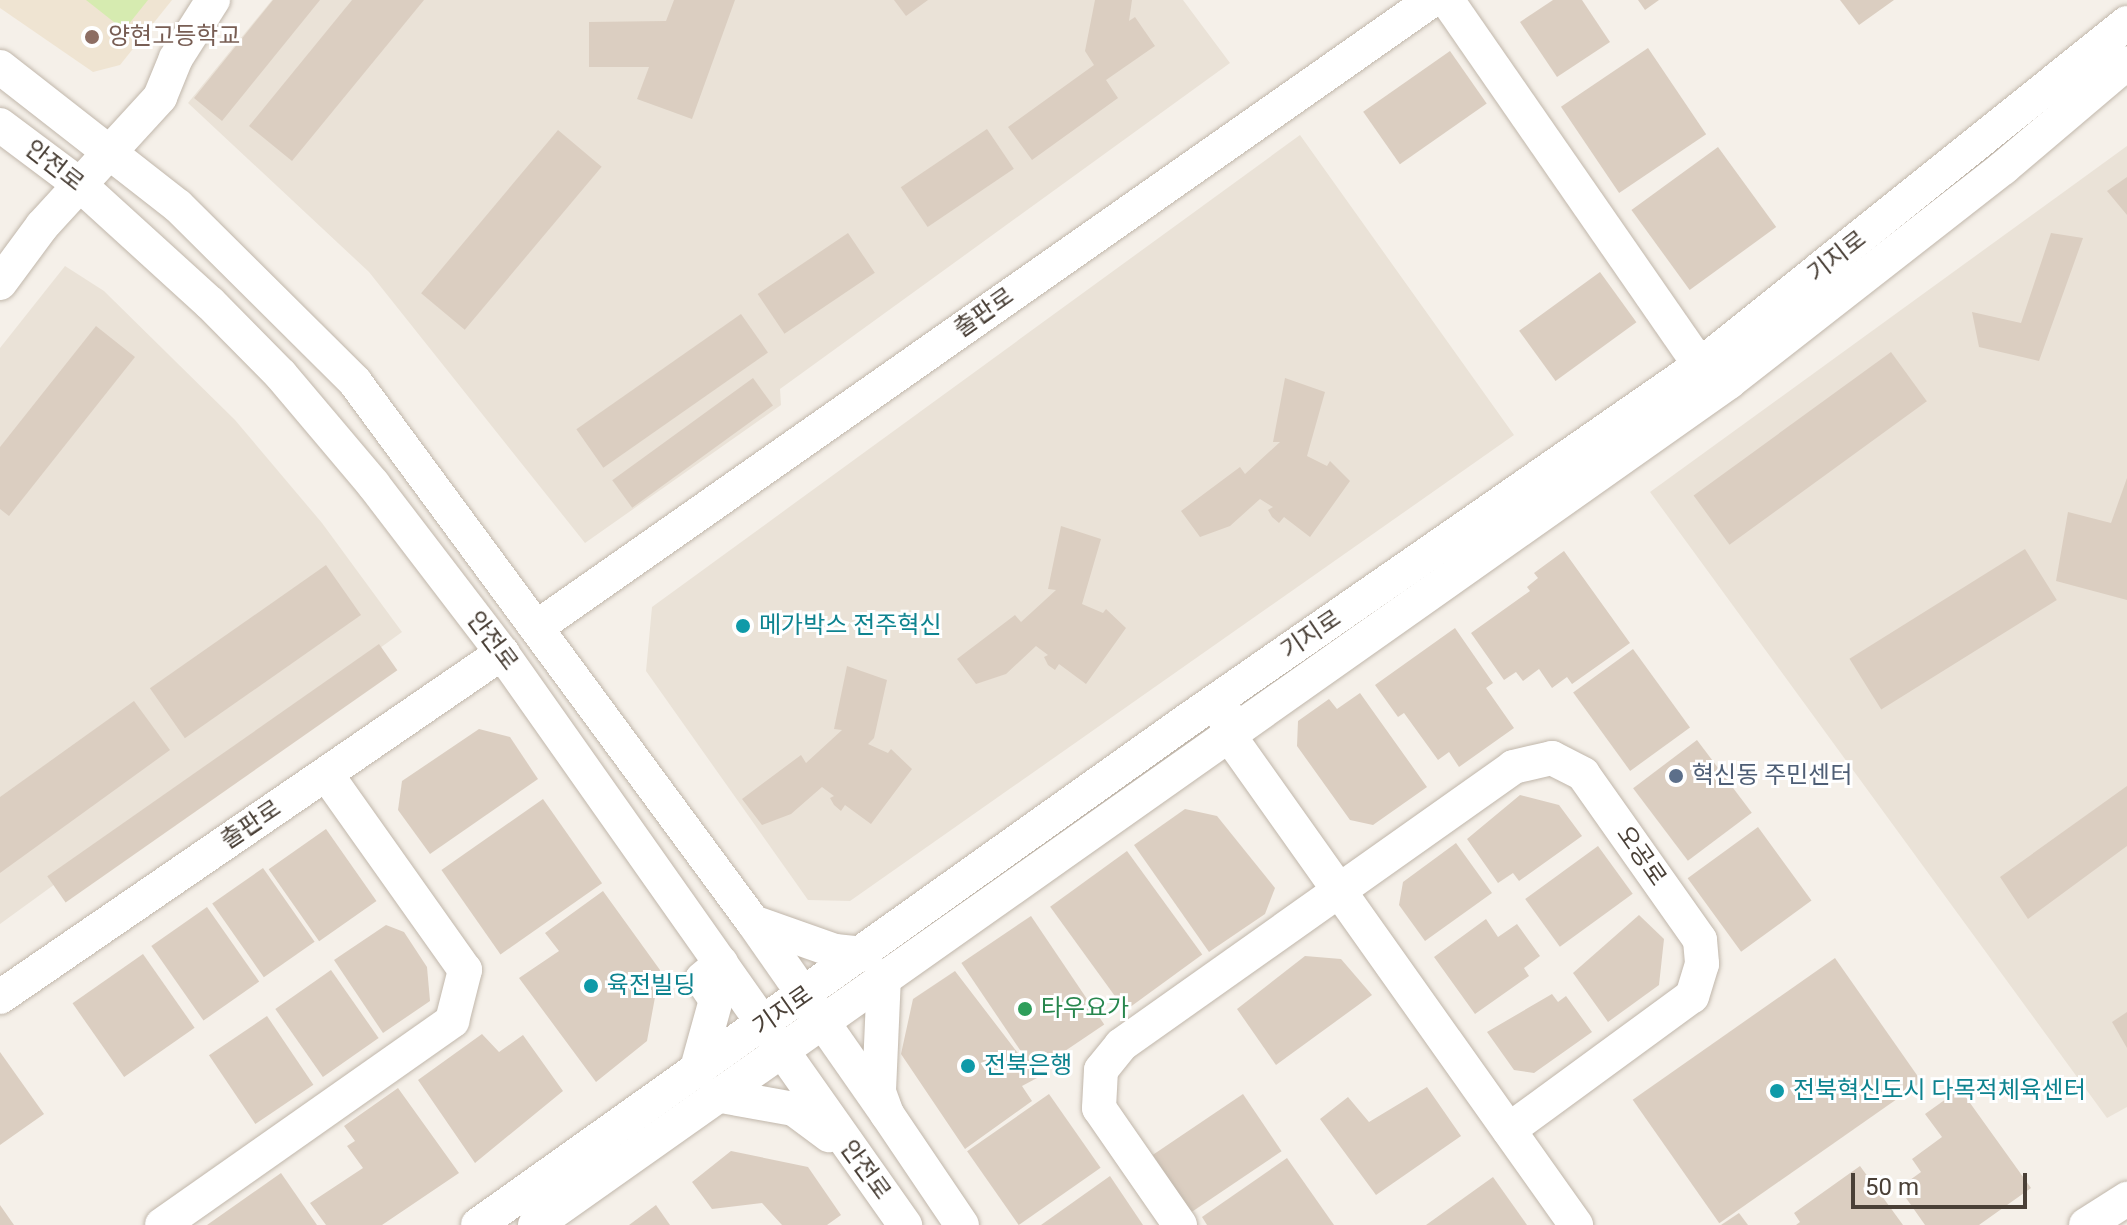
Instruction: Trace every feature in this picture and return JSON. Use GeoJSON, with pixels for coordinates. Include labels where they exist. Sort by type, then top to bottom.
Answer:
{"type":"FeatureCollection","features":[{"type":"Feature","properties":{"kind":"street"},"geometry":{"type":"LineString","coordinates":[[0,283],[79,184],[160,97],[176,58],[213,0]]}},
{"type":"Feature","properties":{"kind":"street","name":"출판로"},"geometry":{"type":"LineString","coordinates":[[537,627],[1432,0]]}},
{"type":"Feature","properties":{"kind":"street"},"geometry":{"type":"LineString","coordinates":[[1447,0],[1700,365]]}},
{"type":"Feature","properties":{"kind":"street","name":"기지로"},"geometry":{"type":"LineString","coordinates":[[875,965],[1222,696],[1700,365],[2127,23]]}},
{"type":"Feature","properties":{"kind":"street","name":"기지로"},"geometry":{"type":"LineString","coordinates":[[535,1225],[706,1084],[771,1037],[875,965],[1228,734],[1729,382],[2003,168],[2127,63]]}},
{"type":"Feature","properties":{"kind":"street","name":"안전로"},"geometry":{"type":"LineString","coordinates":[[0,67],[110,149],[199,226],[355,382],[753,922],[962,1225]]}},
{"type":"Feature","properties":{"kind":"street","name":"안전로"},"geometry":{"type":"LineString","coordinates":[[0,125],[79,184],[281,375],[502,653],[905,1225]]}},
{"type":"Feature","properties":{"kind":"street","name":"출판로"},"geometry":{"type":"LineString","coordinates":[[0,997],[502,653]]}},
{"type":"Feature","properties":{"kind":"street"},"geometry":{"type":"LineString","coordinates":[[1222,696],[1228,734],[1576,1225]]}},
{"type":"Feature","properties":{"kind":"street","name":"오공로"},"geometry":{"type":"LineString","coordinates":[[1180,1225],[1099,1108],[1101,1070],[1121,1045],[1513,767],[1552,758],[1583,774],[1700,940],[1702,964],[1692,996],[1509,1130]]}},
{"type":"Feature","properties":{"kind":"street"},"geometry":{"type":"LineString","coordinates":[[162,1225],[452,1021],[465,970],[326,774]]}},
{"type":"Feature","properties":{"kind":"street"},"geometry":{"type":"LineString","coordinates":[[753,922],[875,965],[887,1002],[877,1077],[887,1114]]}},
{"type":"Feature","properties":{"kind":"street"},"geometry":{"type":"LineString","coordinates":[[721,963],[702,979],[716,1000],[706,1084],[794,1109],[850,1151]]}},
{"type":"Feature","properties":{"kind":"street","name":"기지로"},"geometry":{"type":"LineString","coordinates":[[478,1225],[706,1084]]}},
{"type":"Feature","properties":{"kind":"street"},"geometry":{"type":"LineString","coordinates":[[2086,1225],[2127,1199]]}},
{"type":"Feature","properties":{"kind":"shaded area","name":"양현고등학교"},"geometry":{"type":"Polygon","coordinates":[[[0,0],[172,0],[120,65],[93,72],[0,8],[0,0]]]}},
{"type":"Feature","properties":{"kind":"shaded area"},"geometry":{"type":"Polygon","coordinates":[[[272,0],[1183,0],[1230,63],[780,389],[781,405],[585,543],[369,272],[188,103],[272,0]]]}},
{"type":"Feature","properties":{"kind":"shaded area"},"geometry":{"type":"Polygon","coordinates":[[[1300,135],[1514,435],[850,901],[808,900],[646,671],[652,607],[1300,135]]]}},
{"type":"Feature","properties":{"kind":"shaded area"},"geometry":{"type":"Polygon","coordinates":[[[2127,146],[2127,1107],[2107,1118],[1650,492],[2127,146]]]}},
{"type":"Feature","properties":{"kind":"shaded area"},"geometry":{"type":"Polygon","coordinates":[[[65,266],[104,291],[235,420],[322,523],[402,632],[0,924],[0,348],[65,266]]]}},
{"type":"Feature","properties":{"kind":"green space"},"geometry":{"type":"Polygon","coordinates":[[[86,0],[148,0],[124,30],[86,0]]]}},
{"type":"Feature","properties":{"kind":"building"},"geometry":{"type":"Polygon","coordinates":[[[273,0],[320,0],[222,121],[194,98],[273,0]]]}},
{"type":"Feature","properties":{"kind":"building"},"geometry":{"type":"Polygon","coordinates":[[[352,0],[424,0],[292,161],[249,126],[352,0]]]}},
{"type":"Feature","properties":{"kind":"building"},"geometry":{"type":"Polygon","coordinates":[[[674,0],[735,0],[692,119],[637,99],[649,67],[589,67],[589,22],[666,21],[674,0]]]}},
{"type":"Feature","properties":{"kind":"building"},"geometry":{"type":"Polygon","coordinates":[[[894,0],[928,0],[906,16],[894,0]]]}},
{"type":"Feature","properties":{"kind":"building"},"geometry":{"type":"Polygon","coordinates":[[[1095,0],[1132,0],[1129,21],[1135,17],[1155,46],[1106,80],[1118,98],[1032,160],[1008,127],[1094,65],[1085,51],[1095,0]]]}},
{"type":"Feature","properties":{"kind":"building"},"geometry":{"type":"Polygon","coordinates":[[[1553,0],[1582,0],[1610,42],[1557,77],[1520,22],[1553,0]]]}},
{"type":"Feature","properties":{"kind":"building"},"geometry":{"type":"Polygon","coordinates":[[[1638,0],[1659,0],[1645,10],[1638,0]]]}},
{"type":"Feature","properties":{"kind":"building"},"geometry":{"type":"Polygon","coordinates":[[[1840,0],[1894,0],[1859,25],[1840,0]]]}},
{"type":"Feature","properties":{"kind":"building"},"geometry":{"type":"Polygon","coordinates":[[[1648,48],[1706,134],[1619,193],[1561,107],[1648,48]]]}},
{"type":"Feature","properties":{"kind":"building"},"geometry":{"type":"Polygon","coordinates":[[[1450,51],[1487,103],[1400,164],[1363,112],[1450,51]]]}},
{"type":"Feature","properties":{"kind":"building"},"geometry":{"type":"Polygon","coordinates":[[[987,129],[1014,169],[928,227],[901,187],[987,129]]]}},
{"type":"Feature","properties":{"kind":"building"},"geometry":{"type":"Polygon","coordinates":[[[558,130],[602,167],[465,330],[421,293],[558,130]]]}},
{"type":"Feature","properties":{"kind":"building"},"geometry":{"type":"Polygon","coordinates":[[[1718,147],[1776,227],[1690,290],[1631,210],[1718,147]]]}},
{"type":"Feature","properties":{"kind":"building"},"geometry":{"type":"Polygon","coordinates":[[[2127,177],[2127,215],[2107,191],[2127,177]]]}},
{"type":"Feature","properties":{"kind":"building"},"geometry":{"type":"Polygon","coordinates":[[[848,233],[875,273],[784,334],[758,294],[848,233]]]}},
{"type":"Feature","properties":{"kind":"building"},"geometry":{"type":"Polygon","coordinates":[[[2051,233],[2083,238],[2039,361],[1979,347],[1972,312],[2021,323],[2051,233]]]}},
{"type":"Feature","properties":{"kind":"building"},"geometry":{"type":"Polygon","coordinates":[[[1600,272],[1636,322],[1556,381],[1519,331],[1600,272]]]}},
{"type":"Feature","properties":{"kind":"building"},"geometry":{"type":"Polygon","coordinates":[[[741,314],[768,353],[603,468],[576,429],[741,314]]]}},
{"type":"Feature","properties":{"kind":"building"},"geometry":{"type":"Polygon","coordinates":[[[96,326],[135,357],[9,516],[0,509],[0,447],[96,326]]]}},
{"type":"Feature","properties":{"kind":"building"},"geometry":{"type":"Polygon","coordinates":[[[1891,352],[1927,401],[1729,545],[1694,495],[1891,352]]]}},
{"type":"Feature","properties":{"kind":"building"},"geometry":{"type":"Polygon","coordinates":[[[753,378],[773,406],[632,508],[612,480],[753,378]]]}},
{"type":"Feature","properties":{"kind":"building"},"geometry":{"type":"Polygon","coordinates":[[[1285,378],[1325,392],[1307,456],[1327,466],[1330,461],[1350,481],[1310,537],[1284,517],[1279,523],[1268,510],[1273,507],[1260,499],[1230,526],[1200,537],[1181,511],[1240,467],[1245,474],[1280,442],[1273,442],[1285,378]]]}},
{"type":"Feature","properties":{"kind":"building"},"geometry":{"type":"Polygon","coordinates":[[[2127,478],[2127,600],[2056,581],[2068,512],[2111,523],[2127,478]]]}},
{"type":"Feature","properties":{"kind":"building"},"geometry":{"type":"Polygon","coordinates":[[[1061,526],[1101,539],[1082,604],[1103,613],[1106,609],[1126,628],[1086,684],[1059,664],[1055,670],[1048,665],[1044,657],[1048,655],[1036,646],[1006,674],[976,684],[957,659],[1015,615],[1021,622],[1056,590],[1048,589],[1061,526]]]}},
{"type":"Feature","properties":{"kind":"building"},"geometry":{"type":"Polygon","coordinates":[[[2025,549],[2057,600],[1881,710],[1849,659],[2025,549]]]}},
{"type":"Feature","properties":{"kind":"building"},"geometry":{"type":"Polygon","coordinates":[[[1564,551],[1630,643],[1572,684],[1567,677],[1552,688],[1539,669],[1523,681],[1516,672],[1504,680],[1471,633],[1530,591],[1527,587],[1538,578],[1534,573],[1564,551]]]}},
{"type":"Feature","properties":{"kind":"building"},"geometry":{"type":"Polygon","coordinates":[[[326,565],[361,615],[185,738],[150,688],[326,565]]]}},
{"type":"Feature","properties":{"kind":"building"},"geometry":{"type":"Polygon","coordinates":[[[1455,628],[1493,683],[1486,688],[1514,728],[1459,767],[1449,752],[1438,760],[1404,713],[1398,717],[1375,685],[1455,628]]]}},
{"type":"Feature","properties":{"kind":"building"},"geometry":{"type":"Polygon","coordinates":[[[379,644],[397,670],[66,903],[47,876],[379,644]]]}},
{"type":"Feature","properties":{"kind":"building"},"geometry":{"type":"Polygon","coordinates":[[[1633,649],[1690,727],[1630,771],[1573,692],[1633,649]]]}},
{"type":"Feature","properties":{"kind":"building"},"geometry":{"type":"Polygon","coordinates":[[[847,666],[887,680],[874,738],[868,744],[888,753],[891,749],[912,769],[871,824],[845,805],[841,811],[830,798],[834,796],[822,787],[791,814],[762,825],[742,799],[801,755],[806,763],[842,730],[834,729],[847,666]]]}},
{"type":"Feature","properties":{"kind":"building"},"geometry":{"type":"Polygon","coordinates":[[[1360,693],[1427,787],[1373,825],[1350,820],[1297,746],[1298,721],[1329,699],[1337,709],[1360,693]]]}},
{"type":"Feature","properties":{"kind":"building"},"geometry":{"type":"Polygon","coordinates":[[[134,701],[170,750],[0,873],[0,797],[134,701]]]}},
{"type":"Feature","properties":{"kind":"building"},"geometry":{"type":"Polygon","coordinates":[[[479,729],[510,737],[538,779],[430,854],[398,810],[402,781],[479,729]]]}},
{"type":"Feature","properties":{"kind":"building"},"geometry":{"type":"Polygon","coordinates":[[[1697,740],[1752,813],[1688,861],[1633,788],[1697,740]]]}},
{"type":"Feature","properties":{"kind":"building"},"geometry":{"type":"Polygon","coordinates":[[[2127,786],[2127,846],[2028,919],[2000,877],[2127,786]]]}},
{"type":"Feature","properties":{"kind":"building"},"geometry":{"type":"Polygon","coordinates":[[[1520,795],[1559,805],[1582,836],[1519,881],[1513,873],[1498,883],[1467,839],[1520,795]]]}},
{"type":"Feature","properties":{"kind":"building"},"geometry":{"type":"Polygon","coordinates":[[[543,799],[602,883],[501,954],[441,870],[543,799]]]}},
{"type":"Feature","properties":{"kind":"building"},"geometry":{"type":"Polygon","coordinates":[[[1185,809],[1217,816],[1275,888],[1265,914],[1209,952],[1134,845],[1185,809]]]}},
{"type":"Feature","properties":{"kind":"building"},"geometry":{"type":"Polygon","coordinates":[[[1758,827],[1811,901],[1741,952],[1688,878],[1758,827]]]}},
{"type":"Feature","properties":{"kind":"building"},"geometry":{"type":"Polygon","coordinates":[[[326,829],[376,901],[319,941],[269,869],[326,829]]]}},
{"type":"Feature","properties":{"kind":"building"},"geometry":{"type":"Polygon","coordinates":[[[1456,843],[1492,893],[1425,941],[1399,905],[1403,882],[1456,843]]]}},
{"type":"Feature","properties":{"kind":"building"},"geometry":{"type":"Polygon","coordinates":[[[1598,846],[1633,894],[1560,947],[1525,899],[1598,846]]]}},
{"type":"Feature","properties":{"kind":"building"},"geometry":{"type":"Polygon","coordinates":[[[1127,851],[1202,955],[1125,1010],[1050,907],[1127,851]]]}},
{"type":"Feature","properties":{"kind":"building"},"geometry":{"type":"Polygon","coordinates":[[[263,868],[315,942],[264,977],[212,904],[263,868]]]}},
{"type":"Feature","properties":{"kind":"building","name":"육전빌딩"},"geometry":{"type":"Polygon","coordinates":[[[603,891],[660,970],[647,1041],[596,1082],[519,978],[559,951],[545,933],[603,891]]]}},
{"type":"Feature","properties":{"kind":"building"},"geometry":{"type":"Polygon","coordinates":[[[207,907],[259,982],[203,1021],[151,946],[207,907]]]}},
{"type":"Feature","properties":{"kind":"building"},"geometry":{"type":"Polygon","coordinates":[[[1639,915],[1664,939],[1659,985],[1608,1022],[1573,973],[1639,915]]]}},
{"type":"Feature","properties":{"kind":"building"},"geometry":{"type":"Polygon","coordinates":[[[1031,916],[1104,1025],[1035,1072],[961,963],[1031,916]]]}},
{"type":"Feature","properties":{"kind":"building"},"geometry":{"type":"Polygon","coordinates":[[[1486,919],[1498,937],[1517,924],[1540,956],[1524,968],[1529,976],[1475,1014],[1434,957],[1486,919]]]}},
{"type":"Feature","properties":{"kind":"building"},"geometry":{"type":"Polygon","coordinates":[[[386,925],[404,932],[427,967],[430,1001],[383,1033],[334,960],[386,925]]]}},
{"type":"Feature","properties":{"kind":"building"},"geometry":{"type":"Polygon","coordinates":[[[143,954],[195,1028],[124,1077],[73,1003],[143,954]]]}},
{"type":"Feature","properties":{"kind":"building"},"geometry":{"type":"Polygon","coordinates":[[[1305,956],[1341,959],[1372,995],[1276,1065],[1237,1009],[1305,956]]]}},
{"type":"Feature","properties":{"kind":"building","name":"전북혁신도시 다목적체육센터"},"geometry":{"type":"Polygon","coordinates":[[[1835,958],[1922,1082],[1719,1223],[1633,1100],[1835,958]]]}},
{"type":"Feature","properties":{"kind":"building"},"geometry":{"type":"Polygon","coordinates":[[[331,970],[379,1038],[323,1077],[275,1009],[331,970]]]}},
{"type":"Feature","properties":{"kind":"building","name":"전북은행"},"geometry":{"type":"Polygon","coordinates":[[[955,971],[1037,1078],[1022,1086],[1032,1101],[965,1149],[901,1054],[913,999],[955,971]]]}},
{"type":"Feature","properties":{"kind":"building"},"geometry":{"type":"Polygon","coordinates":[[[1552,994],[1558,1002],[1566,996],[1592,1032],[1534,1073],[1514,1070],[1487,1032],[1552,994]]]}},
{"type":"Feature","properties":{"kind":"building"},"geometry":{"type":"Polygon","coordinates":[[[2127,1012],[2127,1048],[2112,1022],[2127,1012]]]}},
{"type":"Feature","properties":{"kind":"building"},"geometry":{"type":"Polygon","coordinates":[[[267,1016],[313,1085],[255,1124],[209,1055],[267,1016]]]}},
{"type":"Feature","properties":{"kind":"building"},"geometry":{"type":"Polygon","coordinates":[[[482,1034],[499,1052],[523,1035],[563,1091],[475,1163],[418,1080],[482,1034]]]}},
{"type":"Feature","properties":{"kind":"building"},"geometry":{"type":"Polygon","coordinates":[[[0,1052],[44,1114],[0,1145],[0,1052]]]}},
{"type":"Feature","properties":{"kind":"building"},"geometry":{"type":"Polygon","coordinates":[[[1427,1087],[1461,1136],[1376,1195],[1320,1119],[1348,1097],[1369,1122],[1427,1087]]]}},
{"type":"Feature","properties":{"kind":"building"},"geometry":{"type":"Polygon","coordinates":[[[398,1088],[459,1173],[382,1225],[326,1225],[310,1203],[363,1168],[347,1146],[355,1141],[344,1126],[398,1088]]]}},
{"type":"Feature","properties":{"kind":"building"},"geometry":{"type":"Polygon","coordinates":[[[1960,1089],[2031,1188],[1979,1225],[1925,1225],[1899,1188],[1921,1172],[1912,1159],[1942,1137],[1925,1114],[1960,1089]]]}},
{"type":"Feature","properties":{"kind":"building"},"geometry":{"type":"Polygon","coordinates":[[[1049,1094],[1101,1168],[1019,1225],[967,1151],[1049,1094]]]}},
{"type":"Feature","properties":{"kind":"building"},"geometry":{"type":"Polygon","coordinates":[[[1243,1094],[1282,1151],[1191,1212],[1153,1155],[1243,1094]]]}},
{"type":"Feature","properties":{"kind":"building"},"geometry":{"type":"Polygon","coordinates":[[[731,1151],[808,1167],[841,1215],[827,1225],[782,1225],[762,1203],[712,1209],[692,1182],[731,1151]]]}},
{"type":"Feature","properties":{"kind":"building"},"geometry":{"type":"Polygon","coordinates":[[[1287,1158],[1334,1225],[1207,1225],[1202,1217],[1287,1158]]]}},
{"type":"Feature","properties":{"kind":"building"},"geometry":{"type":"Polygon","coordinates":[[[1860,1166],[1903,1225],[1796,1225],[1800,1222],[1794,1213],[1860,1166]]]}},
{"type":"Feature","properties":{"kind":"building"},"geometry":{"type":"Polygon","coordinates":[[[281,1173],[317,1225],[207,1225],[281,1173]]]}},
{"type":"Feature","properties":{"kind":"building"},"geometry":{"type":"Polygon","coordinates":[[[1110,1176],[1143,1225],[1041,1225],[1110,1176]]]}},
{"type":"Feature","properties":{"kind":"building"},"geometry":{"type":"Polygon","coordinates":[[[1493,1177],[1527,1225],[1426,1225],[1493,1177]]]}},
{"type":"Feature","properties":{"kind":"building"},"geometry":{"type":"Polygon","coordinates":[[[0,1205],[14,1225],[0,1225],[0,1205]]]}},
{"type":"Feature","properties":{"kind":"building"},"geometry":{"type":"Polygon","coordinates":[[[656,1205],[670,1225],[629,1225],[656,1205]]]}},
{"type":"Feature","properties":{"kind":"building"},"geometry":{"type":"Polygon","coordinates":[[[1739,1213],[1748,1225],[1721,1225],[1739,1213]]]}},
{"type":"Feature","properties":{"kind":"place","name":"양현고등학교"},"geometry":{"type":"Point","coordinates":[92,37]}},
{"type":"Feature","properties":{"kind":"place","name":"메가박스 전주혁신"},"geometry":{"type":"Point","coordinates":[743,626]}},
{"type":"Feature","properties":{"kind":"place","name":"혁신동 주민센터"},"geometry":{"type":"Point","coordinates":[1676,776]}},
{"type":"Feature","properties":{"kind":"place","name":"육전빌딩"},"geometry":{"type":"Point","coordinates":[591,986]}},
{"type":"Feature","properties":{"kind":"place","name":"타우요가"},"geometry":{"type":"Point","coordinates":[1025,1009]}},
{"type":"Feature","properties":{"kind":"place","name":"전북은행"},"geometry":{"type":"Point","coordinates":[968,1066]}},
{"type":"Feature","properties":{"kind":"place","name":"전북혁신도시 다목적체육센터"},"geometry":{"type":"Point","coordinates":[1777,1091]}}]}
